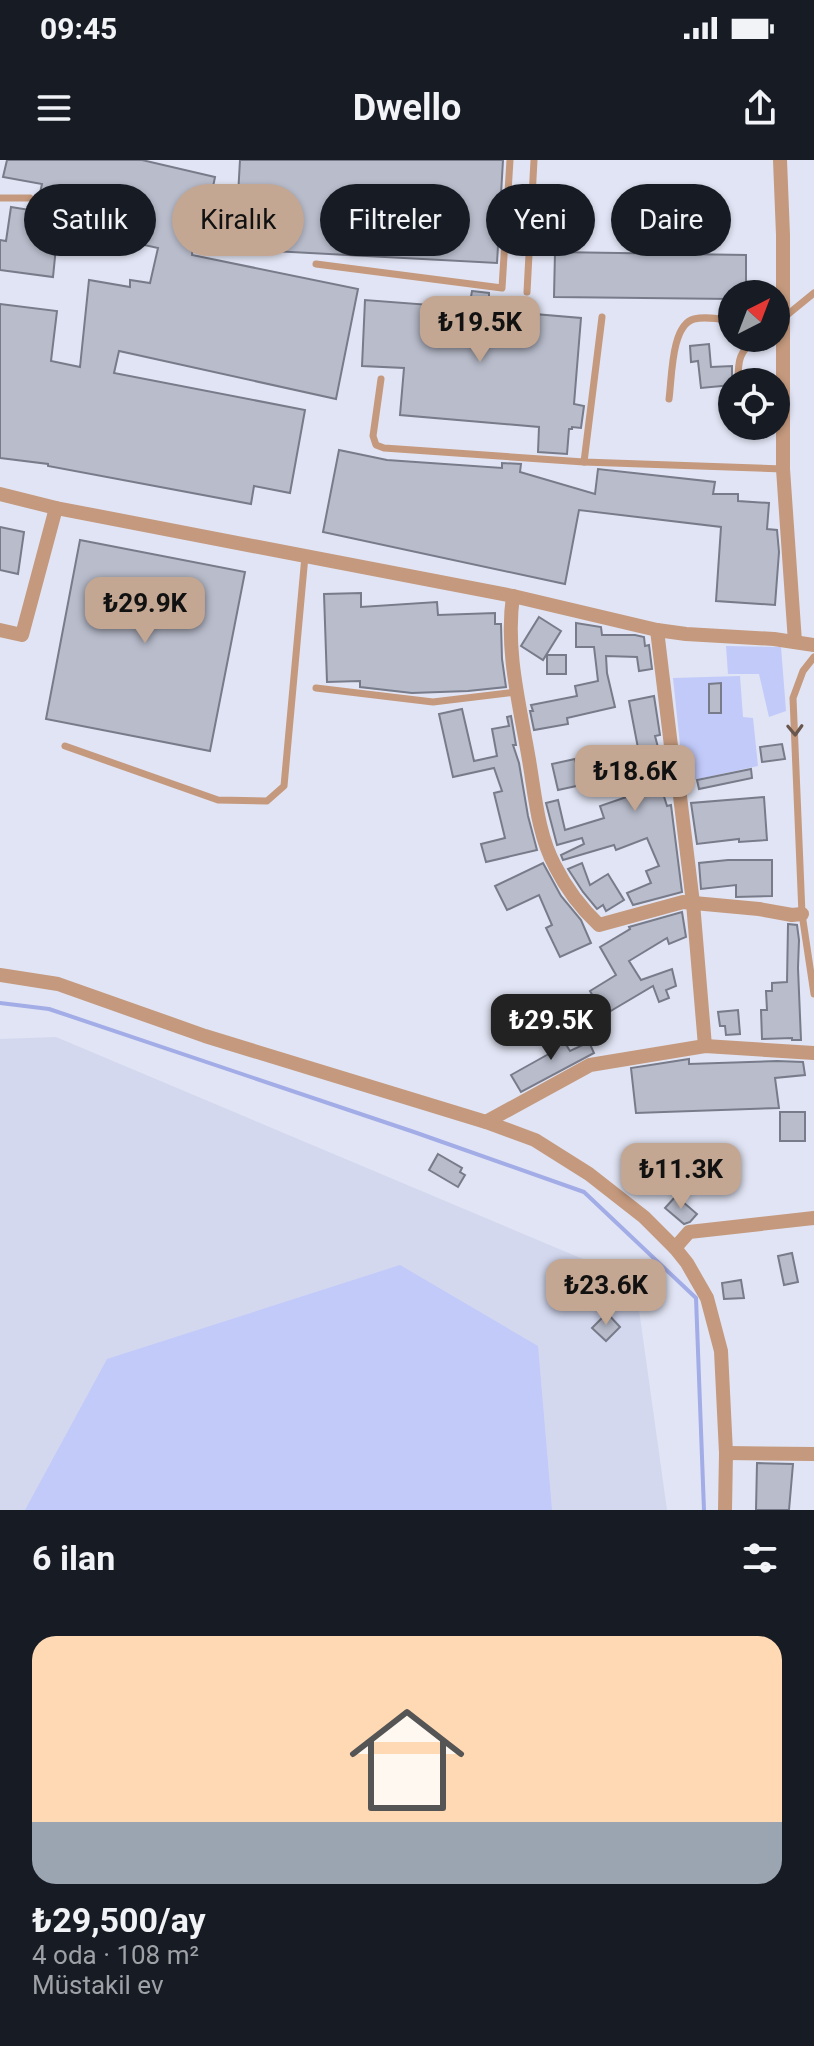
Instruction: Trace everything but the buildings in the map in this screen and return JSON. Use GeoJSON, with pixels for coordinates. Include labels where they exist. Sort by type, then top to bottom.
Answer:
{"type":"FeatureCollection","features":[{"type":"Feature","properties":{"kind":"street"},"geometry":{"type":"LineString","coordinates":[[780,160],[783,235],[781,280]]}},
{"type":"Feature","properties":{"kind":"street"},"geometry":{"type":"LineString","coordinates":[[781,440],[795,642]]}},
{"type":"Feature","properties":{"kind":"street"},"geometry":{"type":"LineString","coordinates":[[0,494],[56,508],[513,596],[657,630],[814,645]]}},
{"type":"Feature","properties":{"kind":"street"},"geometry":{"type":"LineString","coordinates":[[0,630],[22,635],[56,508]]}},
{"type":"Feature","properties":{"kind":"street"},"geometry":{"type":"LineString","coordinates":[[513,596],[510,617],[513,668],[543,835],[554,866],[587,914],[599,925],[683,902],[802,914]]}},
{"type":"Feature","properties":{"kind":"street"},"geometry":{"type":"LineString","coordinates":[[657,630],[693,903],[705,1046]]}},
{"type":"Feature","properties":{"kind":"street"},"geometry":{"type":"LineString","coordinates":[[0,975],[58,984],[205,1036],[486,1122],[535,1140],[589,1174],[644,1217],[675,1248],[707,1298],[721,1351],[726,1453],[725,1510]]}},
{"type":"Feature","properties":{"kind":"street"},"geometry":{"type":"LineString","coordinates":[[486,1122],[590,1065],[705,1046],[814,1053]]}},
{"type":"Feature","properties":{"kind":"street"},"geometry":{"type":"LineString","coordinates":[[675,1248],[689,1232],[814,1218]]}},
{"type":"Feature","properties":{"kind":"street"},"geometry":{"type":"LineString","coordinates":[[726,1453],[814,1454]]}},
{"type":"Feature","properties":{"kind":"lane"},"geometry":{"type":"LineString","coordinates":[[316,264],[502,288],[510,160]]}},
{"type":"Feature","properties":{"kind":"lane"},"geometry":{"type":"LineString","coordinates":[[527,292],[534,160]]}},
{"type":"Feature","properties":{"kind":"lane"},"geometry":{"type":"LineString","coordinates":[[0,198],[24,198]]}},
{"type":"Feature","properties":{"kind":"lane"},"geometry":{"type":"LineString","coordinates":[[790,312],[814,293]]}},
{"type":"Feature","properties":{"kind":"lane"},"geometry":{"type":"LineString","coordinates":[[584,462],[602,317]]}},
{"type":"Feature","properties":{"kind":"lane"},"geometry":{"type":"LineString","coordinates":[[669,399],[677,337],[682,326],[691,319],[718,319]]}},
{"type":"Feature","properties":{"kind":"lane"},"geometry":{"type":"LineString","coordinates":[[381,379],[373,436],[376,445],[384,448],[584,462],[783,469]]}},
{"type":"Feature","properties":{"kind":"lane"},"geometry":{"type":"LineString","coordinates":[[65,746],[218,800],[267,801],[284,786],[305,556]]}},
{"type":"Feature","properties":{"kind":"lane"},"geometry":{"type":"LineString","coordinates":[[814,657],[803,671],[793,698],[802,914],[814,994]]}},
{"type":"Feature","properties":{"kind":"lane"},"geometry":{"type":"LineString","coordinates":[[316,688],[433,702],[518,692]]}},
{"type":"Feature","properties":{"kind":"shaded area"},"geometry":{"type":"Polygon","coordinates":[[[726,646],[781,647],[786,711],[769,717],[759,674],[728,674],[726,646]]]}},
{"type":"Feature","properties":{"kind":"shaded area"},"geometry":{"type":"Polygon","coordinates":[[[740,676],[743,717],[753,718],[758,766],[684,782],[673,678],[740,676]]]}},
{"type":"Feature","properties":{"kind":"shaded area"},"geometry":{"type":"Polygon","coordinates":[[[56,1037],[635,1281],[667,1510],[0,1510],[0,1039],[56,1037]]]}},
{"type":"Feature","properties":{"kind":"shaded area"},"geometry":{"type":"Polygon","coordinates":[[[400,1265],[538,1346],[552,1510],[25,1510],[107,1359],[400,1265]]]}},
{"type":"Feature","properties":{"kind":"waterway"},"geometry":{"type":"LineString","coordinates":[[0,1003],[49,1009],[584,1192],[696,1298],[704,1510]]}}]}
